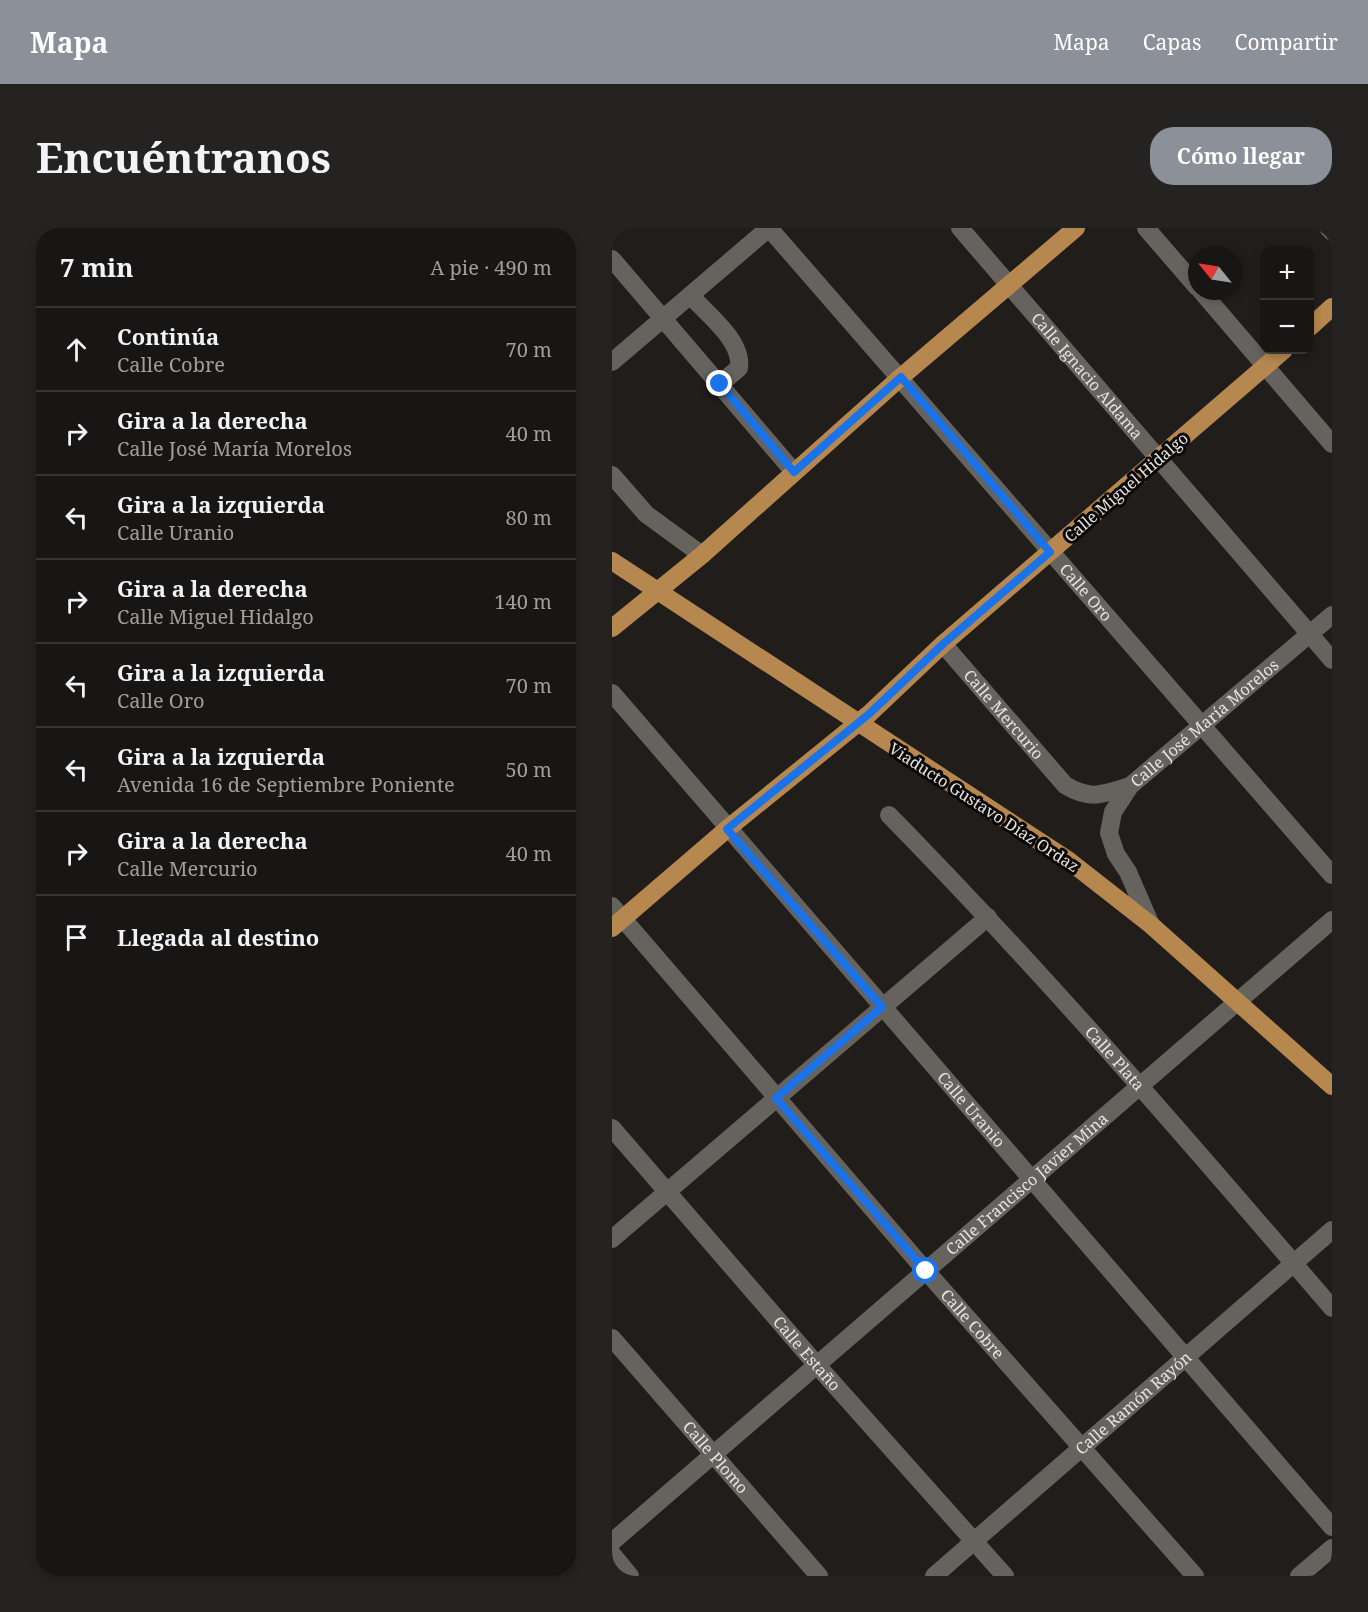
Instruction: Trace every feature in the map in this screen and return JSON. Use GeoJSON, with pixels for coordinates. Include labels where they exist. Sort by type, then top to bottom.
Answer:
{"type":"FeatureCollection","features":[{"type":"Feature","properties":{"kind":"main road"},"geometry":{"type":"LineString","coordinates":[[615,626],[696,559],[901,377],[1076,228]]}},
{"type":"Feature","properties":{"kind":"main road"},"geometry":{"type":"LineString","coordinates":[[1314,323],[1332,307]]}},
{"type":"Feature","properties":{"kind":"main road","name":"Calle Miguel Hidalgo"},"geometry":{"type":"LineString","coordinates":[[616,917],[869,714],[937,651],[1279,354]]}},
{"type":"Feature","properties":{"kind":"main road","name":"Viaducto Gustavo Díaz Ordaz"},"geometry":{"type":"LineString","coordinates":[[612,561],[791,681],[1068,860],[1151,925],[1332,1086]]}},
{"type":"Feature","properties":{"kind":"street"},"geometry":{"type":"LineString","coordinates":[[612,362],[769,228]]}},
{"type":"Feature","properties":{"kind":"street","name":"Calle Oro"},"geometry":{"type":"LineString","coordinates":[[769,228],[1332,875]]}},
{"type":"Feature","properties":{"kind":"street","name":"Calle Ignacio Aldama"},"geometry":{"type":"LineString","coordinates":[[960,228],[1332,660]]}},
{"type":"Feature","properties":{"kind":"street"},"geometry":{"type":"LineString","coordinates":[[1146,228],[1188,277]]}},
{"type":"Feature","properties":{"kind":"street"},"geometry":{"type":"LineString","coordinates":[[1328,228],[1332,232]]}},
{"type":"Feature","properties":{"kind":"street"},"geometry":{"type":"LineString","coordinates":[[612,259],[794,472]]}},
{"type":"Feature","properties":{"kind":"street"},"geometry":{"type":"LineString","coordinates":[[691,296],[733,342],[740,356],[739,368],[720,384]]}},
{"type":"Feature","properties":{"kind":"street"},"geometry":{"type":"LineString","coordinates":[[1209,300],[1332,444]]}},
{"type":"Feature","properties":{"kind":"street"},"geometry":{"type":"LineString","coordinates":[[612,475],[646,514],[696,559]]}},
{"type":"Feature","properties":{"kind":"street","name":"Calle José María Morelos"},"geometry":{"type":"LineString","coordinates":[[1065,785],[1078,793],[1091,796],[1130,786],[1332,615]]}},
{"type":"Feature","properties":{"kind":"street","name":"Calle Mercurio"},"geometry":{"type":"LineString","coordinates":[[937,651],[1065,785]]}},
{"type":"Feature","properties":{"kind":"street","name":"Calle Uranio"},"geometry":{"type":"LineString","coordinates":[[612,693],[727,829],[1332,1527]]}},
{"type":"Feature","properties":{"kind":"street"},"geometry":{"type":"LineString","coordinates":[[1130,786],[1113,812],[1109,833],[1116,854],[1128,872],[1151,925]]}},
{"type":"Feature","properties":{"kind":"street","name":"Calle Plata"},"geometry":{"type":"LineString","coordinates":[[889,815],[988,917],[1142,1085],[1332,1308]]}},
{"type":"Feature","properties":{"kind":"street","name":"Calle Cobre"},"geometry":{"type":"LineString","coordinates":[[616,917],[1195,1576]]}},
{"type":"Feature","properties":{"kind":"street"},"geometry":{"type":"LineString","coordinates":[[612,1239],[988,917]]}},
{"type":"Feature","properties":{"kind":"street","name":"Calle Francisco Javier Mina"},"geometry":{"type":"LineString","coordinates":[[612,1542],[1332,920]]}},
{"type":"Feature","properties":{"kind":"street","name":"Calle Estaño"},"geometry":{"type":"LineString","coordinates":[[612,1128],[816,1364],[1005,1576]]}},
{"type":"Feature","properties":{"kind":"street","name":"Calle Ramón Rayón"},"geometry":{"type":"LineString","coordinates":[[934,1576],[1332,1230]]}},
{"type":"Feature","properties":{"kind":"street","name":"Calle Plomo"},"geometry":{"type":"LineString","coordinates":[[612,1338],[819,1576]]}},
{"type":"Feature","properties":{"kind":"street"},"geometry":{"type":"LineString","coordinates":[[1299,1576],[1332,1548]]}},
{"type":"Feature","properties":{"kind":"street"},"geometry":{"type":"LineString","coordinates":[[612,1554],[630,1576]]}},
{"type":"Feature","properties":{"kind":"route"},"geometry":{"type":"LineString","coordinates":[[720,384],[794,472],[901,377],[1050,552],[943,644],[869,714],[727,829],[882,1007],[776,1098],[926,1271]]}}]}
